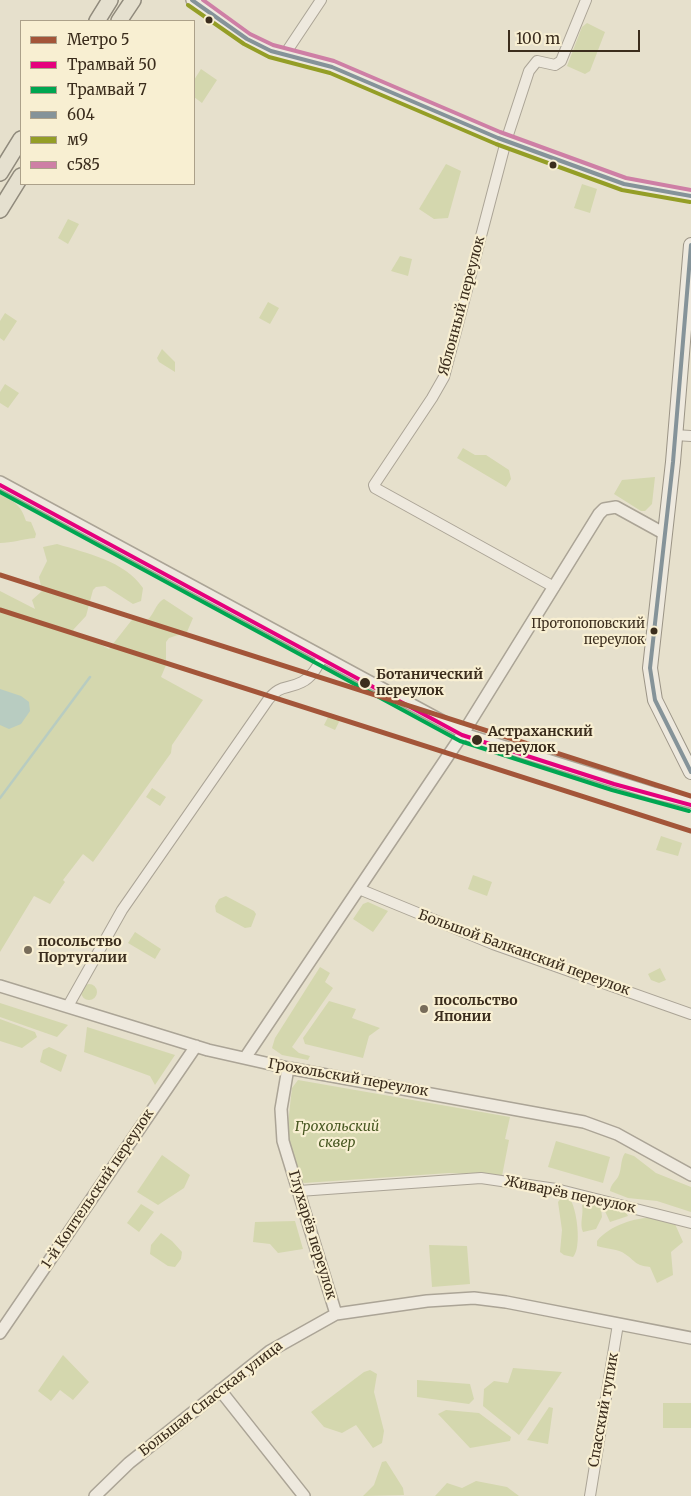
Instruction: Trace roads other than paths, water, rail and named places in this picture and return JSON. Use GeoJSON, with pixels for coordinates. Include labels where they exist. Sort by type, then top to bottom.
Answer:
{"type":"FeatureCollection","features":[{"type":"Feature","properties":{"kind":"main road"},"geometry":{"type":"LineString","coordinates":[[98,20],[110,0]]}},
{"type":"Feature","properties":{"kind":"main road"},"geometry":{"type":"LineString","coordinates":[[120,20],[133,0]]}},
{"type":"Feature","properties":{"kind":"main road"},"geometry":{"type":"LineString","coordinates":[[0,173],[20,142]]}},
{"type":"Feature","properties":{"kind":"main road"},"geometry":{"type":"LineString","coordinates":[[0,210],[20,178]]}},
{"type":"Feature","properties":{"kind":"main road"},"geometry":{"type":"LineString","coordinates":[[691,244],[675,435],[653,630],[650,677],[655,700],[691,772]]}},
{"type":"Feature","properties":{"kind":"street"},"geometry":{"type":"LineString","coordinates":[[192,0],[261,47],[332,67],[506,141],[624,184],[691,196]]}},
{"type":"Feature","properties":{"kind":"street"},"geometry":{"type":"LineString","coordinates":[[285,54],[321,0]]}},
{"type":"Feature","properties":{"kind":"street","name":"Яблонный переулок"},"geometry":{"type":"LineString","coordinates":[[554,587],[375,488],[374,485],[444,377],[506,141],[533,64],[541,61],[555,65],[561,61],[586,0]]}},
{"type":"Feature","properties":{"kind":"street"},"geometry":{"type":"LineString","coordinates":[[675,435],[691,436]]}},
{"type":"Feature","properties":{"kind":"street"},"geometry":{"type":"LineString","coordinates":[[0,482],[463,733],[634,787],[691,802]]}},
{"type":"Feature","properties":{"kind":"street"},"geometry":{"type":"LineString","coordinates":[[245,1058],[463,733],[604,509],[610,507],[622,508],[665,534]]}},
{"type":"Feature","properties":{"kind":"street"},"geometry":{"type":"LineString","coordinates":[[68,1006],[122,910],[268,700],[279,688],[302,682],[315,671],[322,658]]}},
{"type":"Feature","properties":{"kind":"street","name":"Большой Балканский переулок"},"geometry":{"type":"LineString","coordinates":[[359,890],[492,944],[691,1014]]}},
{"type":"Feature","properties":{"kind":"street","name":"Грохольский переулок"},"geometry":{"type":"LineString","coordinates":[[0,986],[196,1046],[245,1058],[288,1068],[584,1122],[617,1134],[691,1175]]}},
{"type":"Feature","properties":{"kind":"street","name":"1-й Коптельский переулок"},"geometry":{"type":"LineString","coordinates":[[0,1333],[196,1046]]}},
{"type":"Feature","properties":{"kind":"street","name":"Глухарёв переулок"},"geometry":{"type":"LineString","coordinates":[[288,1068],[281,1109],[282,1133],[336,1314]]}},
{"type":"Feature","properties":{"kind":"street","name":"Живарёв переулок"},"geometry":{"type":"LineString","coordinates":[[299,1191],[482,1178],[556,1189],[691,1223]]}},
{"type":"Feature","properties":{"kind":"street","name":"Большая Спасская улица"},"geometry":{"type":"LineString","coordinates":[[95,1496],[129,1463],[270,1350],[336,1314],[426,1301],[474,1298],[691,1338]]}},
{"type":"Feature","properties":{"kind":"street","name":"Спасский тупик"},"geometry":{"type":"LineString","coordinates":[[590,1496],[618,1324]]}},
{"type":"Feature","properties":{"kind":"street"},"geometry":{"type":"LineString","coordinates":[[220,1390],[304,1496]]}},
{"type":"Feature","properties":{"kind":"waterway"},"geometry":{"type":"LineString","coordinates":[[0,798],[90,677]]}},
{"type":"Feature","properties":{"kind":"metro line","name":"5"},"geometry":{"type":"LineString","coordinates":[[0,575],[691,796]]}},
{"type":"Feature","properties":{"kind":"metro line","name":"5"},"geometry":{"type":"LineString","coordinates":[[0,610],[691,831]]}},
{"type":"Feature","properties":{"kind":"tram line","name":"50"},"geometry":{"type":"LineString","coordinates":[[0,485],[462,735],[614,784],[691,805]]}},
{"type":"Feature","properties":{"kind":"tram line","name":"7"},"geometry":{"type":"LineString","coordinates":[[0,492],[460,741],[612,790],[689,811]]}},
{"type":"Feature","properties":{"kind":"place","name":"Протопоповский переулок"},"geometry":{"type":"Point","coordinates":[654,631]}},
{"type":"Feature","properties":{"kind":"place","name":"Ботанический переулок"},"geometry":{"type":"Point","coordinates":[365,683]}},
{"type":"Feature","properties":{"kind":"place","name":"Астраханский переулок"},"geometry":{"type":"Point","coordinates":[477,740]}},
{"type":"Feature","properties":{"kind":"place","name":"посольство Португалии"},"geometry":{"type":"Point","coordinates":[28,950]}},
{"type":"Feature","properties":{"kind":"place","name":"посольство Японии"},"geometry":{"type":"Point","coordinates":[424,1009]}},
{"type":"Feature","properties":{"kind":"park label","name":"Грохольский сквер"},"geometry":{"type":"Point","coordinates":[337,1136]}}]}
